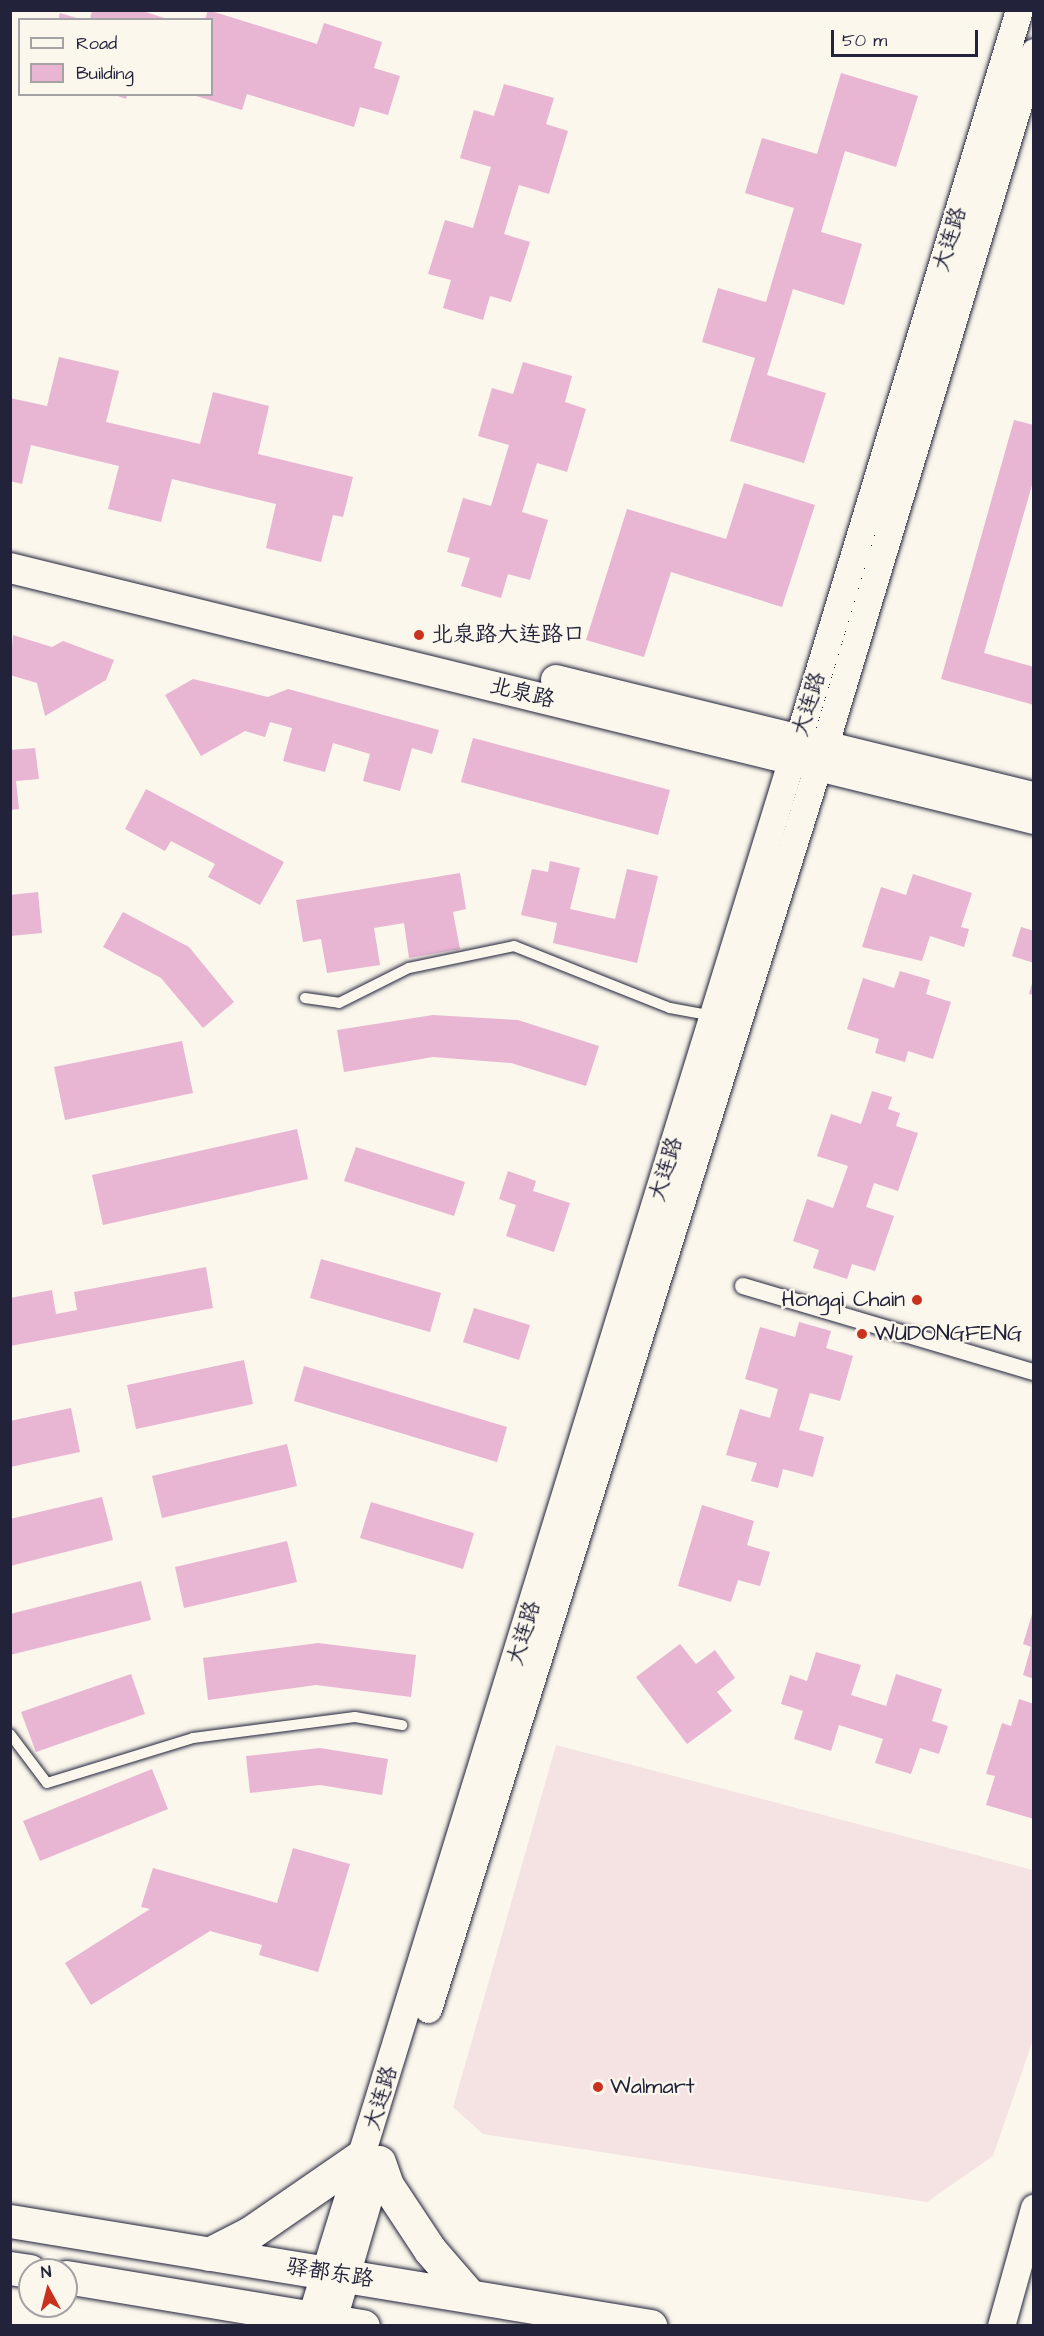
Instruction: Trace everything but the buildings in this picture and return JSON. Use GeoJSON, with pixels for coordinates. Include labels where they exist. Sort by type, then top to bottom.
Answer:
{"type":"FeatureCollection","features":[{"type":"Feature","properties":{"kind":"highway"},"geometry":{"type":"LineString","coordinates":[[209,2254],[250,2234],[371,2158],[430,2250],[468,2294]]}},
{"type":"Feature","properties":{"kind":"highway","name":"驿都东路"},"geometry":{"type":"LineString","coordinates":[[10,2222],[650,2325]]}},
{"type":"Feature","properties":{"kind":"highway","name":"驿都东路"},"geometry":{"type":"LineString","coordinates":[[78,2279],[329,2323]]}},
{"type":"Feature","properties":{"kind":"main road","name":"北泉路"},"geometry":{"type":"LineString","coordinates":[[10,548],[809,752],[1034,819]]}},
{"type":"Feature","properties":{"kind":"main road","name":"北泉路"},"geometry":{"type":"LineString","coordinates":[[10,568],[809,752],[1034,797]]}},
{"type":"Feature","properties":{"kind":"street","name":"大连路"},"geometry":{"type":"LineString","coordinates":[[809,752],[1019,10]]}},
{"type":"Feature","properties":{"kind":"street","name":"大连路"},"geometry":{"type":"LineString","coordinates":[[329,2323],[334,2273],[809,752],[1034,52]]}},
{"type":"Feature","properties":{"kind":"street"},"geometry":{"type":"LineString","coordinates":[[743,1286],[1034,1372]]}},
{"type":"Feature","properties":{"kind":"street"},"geometry":{"type":"LineString","coordinates":[[1001,2325],[1034,2208]]}},
{"type":"Feature","properties":{"kind":"lane"},"geometry":{"type":"LineString","coordinates":[[305,998],[339,1003],[409,968],[514,946],[670,1008],[726,1018]]}},
{"type":"Feature","properties":{"kind":"lane"},"geometry":{"type":"LineString","coordinates":[[10,1734],[47,1783],[193,1738],[355,1717],[402,1725]]}},
{"type":"Feature","properties":{"kind":"shaded area"},"geometry":{"type":"Polygon","coordinates":[[[556,1745],[1033,1870],[1033,2040],[993,2156],[927,2202],[483,2134],[453,2107],[556,1745]]]}},
{"type":"Feature","properties":{"kind":"place","name":"北泉路大连路口"},"geometry":{"type":"Point","coordinates":[419,635]}},
{"type":"Feature","properties":{"kind":"place","name":"Hongqi Chain"},"geometry":{"type":"Point","coordinates":[917,1300]}},
{"type":"Feature","properties":{"kind":"place","name":"WUDONGFENG"},"geometry":{"type":"Point","coordinates":[862,1334]}},
{"type":"Feature","properties":{"kind":"place","name":"Walmart"},"geometry":{"type":"Point","coordinates":[598,2087]}}]}
